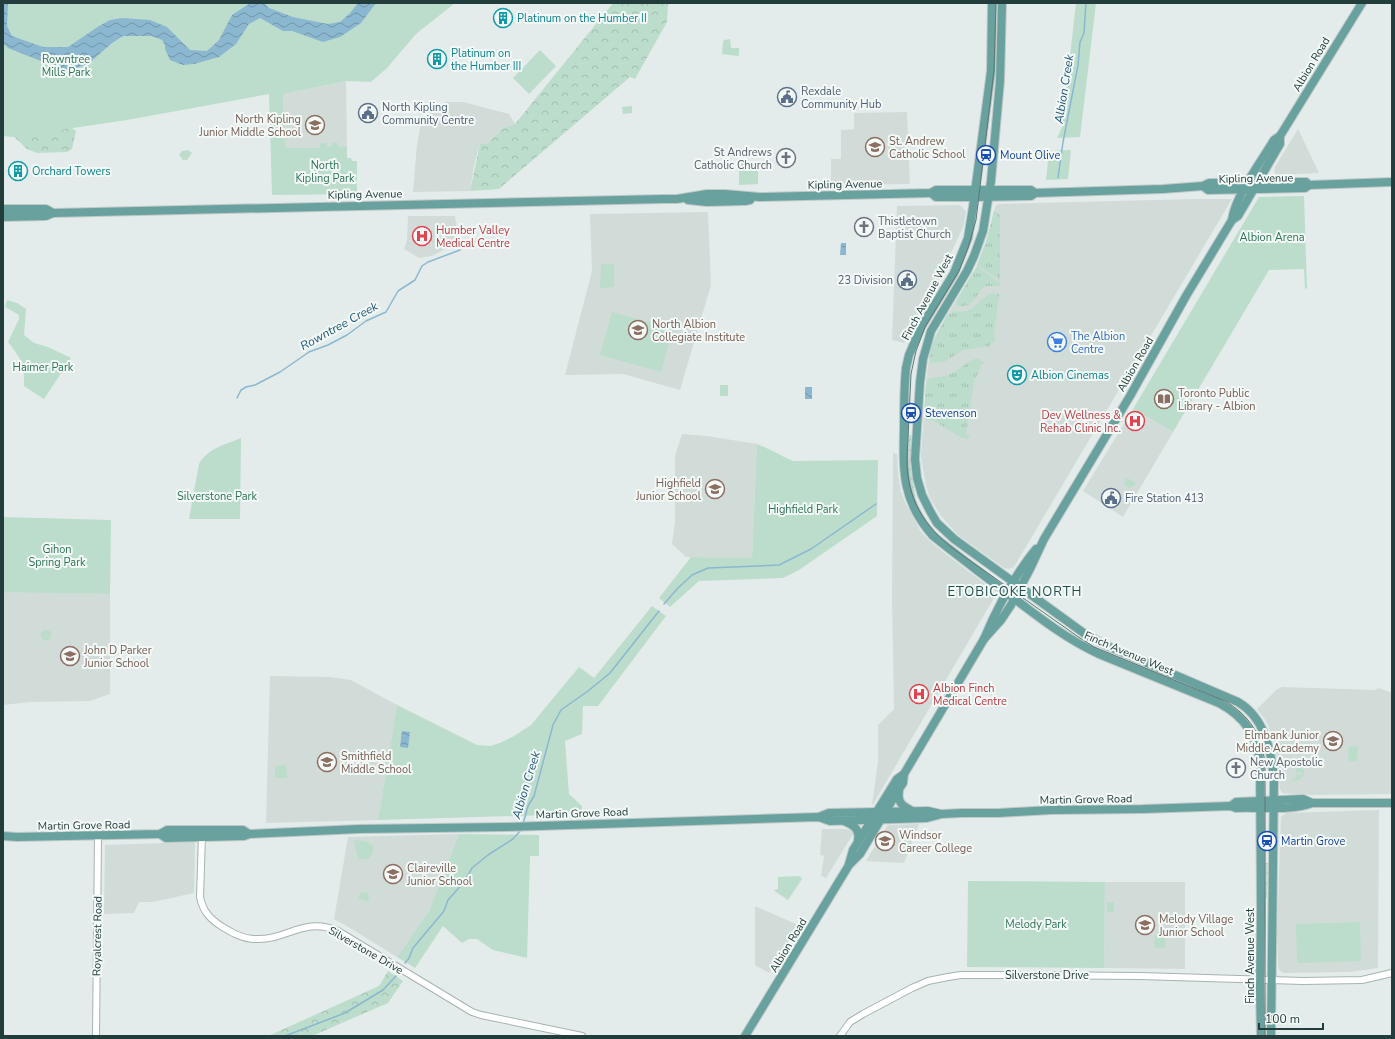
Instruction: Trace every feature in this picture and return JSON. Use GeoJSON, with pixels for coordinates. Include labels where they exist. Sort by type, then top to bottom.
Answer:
{"type":"FeatureCollection","features":[{"type":"Feature","properties":{"kind":"main road","name":"Finch Avenue West"},"geometry":{"type":"LineString","coordinates":[[992,3],[991,70],[968,238],[960,260],[946,287],[921,327],[909,355],[905,382],[903,466],[909,496],[915,511],[933,536],[1057,630],[1084,647],[1219,703],[1234,712],[1248,727],[1258,748],[1260,765],[1261,1036]]}},
{"type":"Feature","properties":{"kind":"main road","name":"Finch Avenue West"},"geometry":{"type":"LineString","coordinates":[[1002,3],[1000,81],[990,193],[983,230],[967,271],[931,331],[925,349],[920,382],[915,459],[922,495],[937,523],[954,539],[1078,629],[1105,645],[1227,696],[1249,709],[1262,727],[1270,751],[1274,779],[1271,1036]]}},
{"type":"Feature","properties":{"kind":"main road","name":"Albion Road"},"geometry":{"type":"LineString","coordinates":[[984,639],[1001,620],[1014,598],[1017,584],[1028,558],[1044,539],[1130,396],[1233,216],[1247,186],[1274,140],[1280,136],[1362,3]]}},
{"type":"Feature","properties":{"kind":"main road","name":"Albion Road"},"geometry":{"type":"LineString","coordinates":[[1233,216],[1238,216],[1256,186],[1280,144],[1280,136]]}},
{"type":"Feature","properties":{"kind":"main road"},"geometry":{"type":"LineString","coordinates":[[1271,160],[1270,174],[1280,182]]}},
{"type":"Feature","properties":{"kind":"main road","name":"Kipling Avenue"},"geometry":{"type":"LineString","coordinates":[[1256,186],[1280,182],[1306,182],[1309,185]]}},
{"type":"Feature","properties":{"kind":"main road","name":"Kipling Avenue"},"geometry":{"type":"LineString","coordinates":[[3,217],[46,216],[53,213],[678,198],[707,202],[745,201],[759,198],[931,193],[936,197],[990,193],[1031,196],[1035,193],[1163,189],[1203,186],[1208,183],[1305,188],[1309,185],[1392,182]]}},
{"type":"Feature","properties":{"kind":"main road","name":"Kipling Avenue"},"geometry":{"type":"LineString","coordinates":[[1203,186],[1208,190],[1220,190],[1247,186]]}},
{"type":"Feature","properties":{"kind":"main road"},"geometry":{"type":"LineString","coordinates":[[1220,190],[1233,196],[1235,202],[1233,216]]}},
{"type":"Feature","properties":{"kind":"main road","name":"Kipling Avenue"},"geometry":{"type":"LineString","coordinates":[[3,209],[46,209],[53,213]]}},
{"type":"Feature","properties":{"kind":"main road","name":"Albion Road"},"geometry":{"type":"LineString","coordinates":[[745,1036],[849,866],[860,854],[897,779],[904,774],[984,639],[993,616],[1007,593],[1017,584]]}},
{"type":"Feature","properties":{"kind":"main road","name":"Albion Road"},"geometry":{"type":"LineString","coordinates":[[881,814],[903,783],[904,774]]}},
{"type":"Feature","properties":{"kind":"main road"},"geometry":{"type":"LineString","coordinates":[[899,789],[899,801],[903,806],[912,811]]}},
{"type":"Feature","properties":{"kind":"main road","name":"Martin Grove Road"},"geometry":{"type":"LineString","coordinates":[[819,817],[830,821],[872,819],[881,814],[912,811],[928,811],[942,814],[998,814],[1058,810],[1231,806],[1236,808],[1303,800],[1312,803],[1392,803]]}},
{"type":"Feature","properties":{"kind":"main road","name":"Martin Grove Road"},"geometry":{"type":"LineString","coordinates":[[5,837],[160,834],[166,838],[202,834],[244,836],[248,834],[359,829],[513,827],[819,817],[829,813],[881,814],[927,818],[942,814]]}},
{"type":"Feature","properties":{"kind":"main road","name":"Albion Road"},"geometry":{"type":"LineString","coordinates":[[849,866],[853,850],[872,819]]}},
{"type":"Feature","properties":{"kind":"main road"},"geometry":{"type":"LineString","coordinates":[[841,820],[853,825],[857,829],[858,842]]}},
{"type":"Feature","properties":{"kind":"street","name":"Silverstone Drive"},"geometry":{"type":"LineString","coordinates":[[202,834],[200,897],[202,905],[208,917],[234,933],[248,939],[263,939],[307,926],[328,926],[472,1012],[582,1036]]}},
{"type":"Feature","properties":{"kind":"street","name":"Royalcrest Road"},"geometry":{"type":"LineString","coordinates":[[96,1036],[98,836]]}},
{"type":"Feature","properties":{"kind":"street","name":"Silverstone Drive"},"geometry":{"type":"LineString","coordinates":[[840,1036],[850,1022],[912,988],[928,981],[961,975],[1146,976],[1260,980],[1362,980],[1392,973]]}},
{"type":"Feature","properties":{"kind":"shaded area","name":"North Kipling Junior Middle School"},"geometry":{"type":"Polygon","coordinates":[[[346,81],[347,147],[287,149],[285,146],[283,94],[346,81]]]}},
{"type":"Feature","properties":{"kind":"shaded area"},"geometry":{"type":"Polygon","coordinates":[[[446,102],[463,102],[509,114],[515,124],[503,128],[487,144],[480,144],[474,165],[470,191],[413,192],[417,144],[421,124],[430,112],[446,102]]]}},
{"type":"Feature","properties":{"kind":"shaded area","name":"St. Andrew Catholic School"},"geometry":{"type":"Polygon","coordinates":[[[907,112],[910,184],[831,185],[831,159],[841,159],[841,130],[854,129],[854,113],[907,112]]]}},
{"type":"Feature","properties":{"kind":"shaded area"},"geometry":{"type":"Polygon","coordinates":[[[1298,129],[1319,173],[1276,175],[1274,171],[1275,167],[1298,129]]]}},
{"type":"Feature","properties":{"kind":"shaded area"},"geometry":{"type":"Polygon","coordinates":[[[1232,199],[1014,567],[1009,569],[1004,568],[958,535],[941,516],[930,498],[926,486],[921,457],[926,383],[929,357],[933,343],[947,315],[976,268],[987,239],[995,207],[998,204],[1232,199]]]}},
{"type":"Feature","properties":{"kind":"shaded area"},"geometry":{"type":"Polygon","coordinates":[[[959,205],[966,212],[964,225],[936,285],[904,343],[892,340],[897,206],[959,205]]]}},
{"type":"Feature","properties":{"kind":"shaded area","name":"North Albion Collegiate Institute"},"geometry":{"type":"Polygon","coordinates":[[[708,212],[711,285],[680,390],[623,374],[565,375],[592,271],[590,214],[708,212]]]}},
{"type":"Feature","properties":{"kind":"shaded area"},"geometry":{"type":"Polygon","coordinates":[[[408,216],[455,216],[459,242],[432,256],[419,258],[404,249],[407,240],[408,216]]]}},
{"type":"Feature","properties":{"kind":"shaded area"},"geometry":{"type":"Polygon","coordinates":[[[1133,409],[1173,432],[1123,517],[1083,491],[1133,409]]]}},
{"type":"Feature","properties":{"kind":"shaded area","name":"Highfield Junior School"},"geometry":{"type":"Polygon","coordinates":[[[682,434],[707,436],[757,444],[752,558],[686,557],[672,544],[675,522],[675,456],[682,434]]]}},
{"type":"Feature","properties":{"kind":"shaded area"},"geometry":{"type":"Polygon","coordinates":[[[893,453],[897,454],[901,492],[921,532],[947,555],[993,590],[995,594],[872,806],[878,761],[878,725],[894,709],[892,599],[893,453]]]}},
{"type":"Feature","properties":{"kind":"shaded area","name":"John D Parker Junior School"},"geometry":{"type":"Polygon","coordinates":[[[3,592],[110,594],[110,694],[90,701],[30,702],[3,705],[3,592]]]}},
{"type":"Feature","properties":{"kind":"shaded area","name":"Smithfield Middle School"},"geometry":{"type":"Polygon","coordinates":[[[270,676],[331,677],[351,680],[397,705],[378,820],[266,823],[270,676]]]}},
{"type":"Feature","properties":{"kind":"shaded area","name":"Elmbank Junior Middle Academy"},"geometry":{"type":"Polygon","coordinates":[[[1282,687],[1375,690],[1379,688],[1392,693],[1392,794],[1312,795],[1282,793],[1280,789],[1274,738],[1266,721],[1257,709],[1276,690],[1282,687]]]}},
{"type":"Feature","properties":{"kind":"shaded area"},"geometry":{"type":"Polygon","coordinates":[[[1379,810],[1378,968],[1350,972],[1284,973],[1280,971],[1278,967],[1277,933],[1281,817],[1286,813],[1379,810]]]}},
{"type":"Feature","properties":{"kind":"shaded area"},"geometry":{"type":"Polygon","coordinates":[[[919,824],[904,863],[866,861],[888,825],[919,824]]]}},
{"type":"Feature","properties":{"kind":"shaded area"},"geometry":{"type":"Polygon","coordinates":[[[822,829],[847,829],[855,831],[826,878],[821,876],[824,856],[820,855],[822,829]]]}},
{"type":"Feature","properties":{"kind":"shaded area","name":"Claireville Junior School"},"geometry":{"type":"Polygon","coordinates":[[[459,834],[429,911],[397,957],[334,919],[348,837],[459,834]]]}},
{"type":"Feature","properties":{"kind":"shaded area"},"geometry":{"type":"Polygon","coordinates":[[[195,842],[194,893],[153,902],[139,902],[134,913],[104,914],[105,845],[195,842]]]}},
{"type":"Feature","properties":{"kind":"shaded area","name":"Melody Village Junior School"},"geometry":{"type":"Polygon","coordinates":[[[1105,882],[1185,882],[1185,969],[1104,968],[1105,882]]]}},
{"type":"Feature","properties":{"kind":"shaded area"},"geometry":{"type":"Polygon","coordinates":[[[755,906],[798,925],[769,973],[755,965],[755,906]]]}},
{"type":"Feature","properties":{"kind":"green space","name":"Rowntree Mills Park"},"geometry":{"type":"Polygon","coordinates":[[[3,3],[455,3],[416,34],[387,68],[371,82],[346,81],[283,94],[285,146],[287,148],[320,148],[320,143],[327,143],[327,147],[332,147],[332,143],[338,143],[339,147],[347,147],[347,158],[351,158],[352,161],[357,161],[357,194],[272,195],[269,94],[127,120],[12,137],[3,136],[3,3]]]}},
{"type":"Feature","properties":{"kind":"green space"},"geometry":{"type":"Polygon","coordinates":[[[613,3],[668,3],[667,22],[635,79],[630,77],[499,189],[470,191],[480,144],[487,144],[503,128],[515,124],[613,3]]]}},
{"type":"Feature","properties":{"kind":"green space"},"geometry":{"type":"Polygon","coordinates":[[[1076,3],[1096,3],[1080,137],[1057,138],[1062,127],[1076,3]]]}},
{"type":"Feature","properties":{"kind":"green space"},"geometry":{"type":"Polygon","coordinates":[[[730,39],[731,48],[739,48],[738,56],[722,54],[724,40],[730,39]]]}},
{"type":"Feature","properties":{"kind":"green space"},"geometry":{"type":"Polygon","coordinates":[[[540,50],[556,66],[529,94],[513,78],[540,50]]]}},
{"type":"Feature","properties":{"kind":"green space"},"geometry":{"type":"Polygon","coordinates":[[[3,89],[76,131],[72,149],[67,152],[37,153],[27,149],[9,132],[3,89]]]}},
{"type":"Feature","properties":{"kind":"green space"},"geometry":{"type":"Polygon","coordinates":[[[632,106],[632,113],[623,114],[622,107],[632,106]]]}},
{"type":"Feature","properties":{"kind":"green space"},"geometry":{"type":"Polygon","coordinates":[[[188,150],[192,153],[187,160],[183,160],[179,155],[182,151],[188,150]]]}},
{"type":"Feature","properties":{"kind":"green space"},"geometry":{"type":"Polygon","coordinates":[[[1071,150],[1068,179],[1046,180],[1049,151],[1071,150]]]}},
{"type":"Feature","properties":{"kind":"green space"},"geometry":{"type":"Polygon","coordinates":[[[739,163],[758,163],[758,184],[739,185],[739,163]]]}},
{"type":"Feature","properties":{"kind":"green space","name":"Albion Arena"},"geometry":{"type":"Polygon","coordinates":[[[1304,196],[1307,288],[1305,289],[1304,269],[1269,270],[1173,432],[1133,409],[1259,197],[1304,196]]]}},
{"type":"Feature","properties":{"kind":"green space"},"geometry":{"type":"Polygon","coordinates":[[[994,211],[1000,214],[1000,281],[977,265],[987,239],[994,211]]]}},
{"type":"Feature","properties":{"kind":"green space"},"geometry":{"type":"Polygon","coordinates":[[[601,264],[614,264],[614,287],[600,288],[601,264]]]}},
{"type":"Feature","properties":{"kind":"green space"},"geometry":{"type":"Polygon","coordinates":[[[977,266],[1000,283],[1000,286],[985,286],[971,303],[968,305],[957,306],[956,301],[977,266]]]}},
{"type":"Feature","properties":{"kind":"green space"},"geometry":{"type":"Polygon","coordinates":[[[991,293],[999,294],[994,335],[995,340],[987,348],[986,345],[984,347],[963,350],[944,362],[931,363],[930,352],[932,345],[947,315],[953,311],[967,311],[971,309],[985,296],[991,293]]]}},
{"type":"Feature","properties":{"kind":"green space","name":"Haimer Park"},"geometry":{"type":"Polygon","coordinates":[[[7,300],[17,303],[26,309],[24,335],[34,343],[48,347],[71,358],[44,399],[24,386],[23,367],[16,353],[8,342],[19,319],[19,315],[5,307],[7,300]]]}},
{"type":"Feature","properties":{"kind":"green space"},"geometry":{"type":"Polygon","coordinates":[[[612,312],[673,329],[661,372],[600,355],[612,312]]]}},
{"type":"Feature","properties":{"kind":"green space"},"geometry":{"type":"Polygon","coordinates":[[[974,359],[980,359],[985,362],[985,364],[982,364],[974,382],[966,435],[970,435],[967,439],[960,437],[936,422],[925,419],[926,383],[927,380],[932,378],[950,375],[974,359]]]}},
{"type":"Feature","properties":{"kind":"green space"},"geometry":{"type":"Polygon","coordinates":[[[720,385],[728,385],[728,396],[720,396],[720,385]]]}},
{"type":"Feature","properties":{"kind":"green space"},"geometry":{"type":"Polygon","coordinates":[[[909,435],[911,435],[911,471],[916,500],[910,486],[909,477],[909,435]]]}},
{"type":"Feature","properties":{"kind":"green space","name":"Silverstone Park"},"geometry":{"type":"Polygon","coordinates":[[[241,438],[240,519],[189,519],[199,464],[207,454],[223,445],[241,438]]]}},
{"type":"Feature","properties":{"kind":"green space","name":"Highfield Park"},"geometry":{"type":"Polygon","coordinates":[[[757,444],[793,461],[878,460],[877,516],[799,570],[783,578],[699,581],[670,607],[659,598],[691,557],[752,558],[757,444]]]}},
{"type":"Feature","properties":{"kind":"green space"},"geometry":{"type":"Polygon","coordinates":[[[1127,478],[1135,482],[1135,485],[1129,488],[1124,485],[1125,479],[1127,478]]]}},
{"type":"Feature","properties":{"kind":"green space","name":"Gihon Spring Park"},"geometry":{"type":"Polygon","coordinates":[[[3,517],[111,520],[110,594],[3,592],[3,517]]]}},
{"type":"Feature","properties":{"kind":"green space"},"geometry":{"type":"Polygon","coordinates":[[[652,606],[666,616],[598,706],[583,706],[582,734],[565,741],[569,794],[582,806],[582,814],[378,820],[397,705],[477,745],[490,746],[500,743],[531,725],[579,667],[594,678],[652,606]]]}},
{"type":"Feature","properties":{"kind":"green space"},"geometry":{"type":"Polygon","coordinates":[[[44,630],[48,630],[50,631],[50,639],[44,640],[41,637],[41,633],[44,630]]]}},
{"type":"Feature","properties":{"kind":"green space"},"geometry":{"type":"Polygon","coordinates":[[[1358,746],[1357,761],[1349,761],[1349,747],[1358,746]]]}},
{"type":"Feature","properties":{"kind":"green space"},"geometry":{"type":"Polygon","coordinates":[[[1300,764],[1304,770],[1304,775],[1299,780],[1292,781],[1291,780],[1295,778],[1297,774],[1302,775],[1302,772],[1297,773],[1295,769],[1300,764]]]}},
{"type":"Feature","properties":{"kind":"green space"},"geometry":{"type":"Polygon","coordinates":[[[286,765],[287,778],[275,778],[275,766],[286,765]]]}},
{"type":"Feature","properties":{"kind":"green space"},"geometry":{"type":"Polygon","coordinates":[[[459,834],[539,835],[539,856],[530,856],[527,958],[493,950],[477,939],[469,939],[462,943],[443,926],[415,968],[397,957],[429,911],[459,834]]]}},
{"type":"Feature","properties":{"kind":"green space"},"geometry":{"type":"Polygon","coordinates":[[[354,840],[367,842],[373,845],[373,853],[368,859],[358,859],[354,840]]]}},
{"type":"Feature","properties":{"kind":"green space"},"geometry":{"type":"Polygon","coordinates":[[[1266,863],[1268,863],[1267,899],[1266,898],[1266,863]]]}},
{"type":"Feature","properties":{"kind":"green space"},"geometry":{"type":"Polygon","coordinates":[[[800,876],[802,879],[788,900],[774,890],[778,889],[778,877],[800,876]]]}},
{"type":"Feature","properties":{"kind":"green space","name":"Melody Park"},"geometry":{"type":"Polygon","coordinates":[[[968,881],[1105,882],[1104,968],[967,967],[968,881]]]}},
{"type":"Feature","properties":{"kind":"green space"},"geometry":{"type":"Polygon","coordinates":[[[361,892],[368,893],[368,902],[358,898],[361,892]]]}},
{"type":"Feature","properties":{"kind":"green space"},"geometry":{"type":"Polygon","coordinates":[[[1107,902],[1114,902],[1114,912],[1107,912],[1107,902]]]}},
{"type":"Feature","properties":{"kind":"green space"},"geometry":{"type":"Polygon","coordinates":[[[1360,922],[1361,961],[1297,963],[1296,924],[1360,922]]]}},
{"type":"Feature","properties":{"kind":"green space"},"geometry":{"type":"Polygon","coordinates":[[[1155,935],[1166,936],[1165,948],[1155,948],[1155,935]]]}},
{"type":"Feature","properties":{"kind":"green space"},"geometry":{"type":"Polygon","coordinates":[[[388,971],[403,981],[388,1003],[312,1036],[268,1036],[379,986],[388,971]]]}},
{"type":"Feature","properties":{"kind":"water"},"geometry":{"type":"Polygon","coordinates":[[[3,3],[8,3],[7,26],[12,36],[43,47],[68,47],[110,20],[122,18],[150,20],[167,27],[190,50],[207,51],[219,40],[232,15],[250,3],[264,3],[269,8],[293,17],[328,24],[340,22],[358,3],[376,3],[361,23],[340,37],[323,42],[292,31],[283,31],[260,18],[249,24],[236,44],[219,57],[194,64],[183,65],[170,60],[162,40],[152,36],[123,36],[112,43],[88,64],[66,71],[8,48],[3,43],[3,3]]]}},
{"type":"Feature","properties":{"kind":"water"},"geometry":{"type":"Polygon","coordinates":[[[841,243],[846,243],[846,255],[840,255],[841,243]]]}},
{"type":"Feature","properties":{"kind":"water"},"geometry":{"type":"Polygon","coordinates":[[[805,387],[812,387],[812,399],[805,399],[805,387]]]}},
{"type":"Feature","properties":{"kind":"water"},"geometry":{"type":"Polygon","coordinates":[[[402,731],[410,732],[408,748],[400,747],[402,731]]]}},
{"type":"Feature","properties":{"kind":"waterway","name":"Albion Creek"},"geometry":{"type":"LineString","coordinates":[[1058,178],[1063,142],[1078,65],[1080,42],[1084,33],[1086,3]]}},
{"type":"Feature","properties":{"kind":"waterway","name":"Rowntree Creek"},"geometry":{"type":"LineString","coordinates":[[237,398],[241,390],[246,387],[255,385],[280,372],[309,352],[328,345],[347,335],[366,321],[386,312],[398,291],[415,280],[422,266],[428,262],[460,250]]}},
{"type":"Feature","properties":{"kind":"waterway","name":"Albion Creek"},"geometry":{"type":"LineString","coordinates":[[664,604],[692,575],[708,568],[779,565],[811,549],[876,504]]}},
{"type":"Feature","properties":{"kind":"waterway","name":"Albion Creek"},"geometry":{"type":"LineString","coordinates":[[523,824],[528,806],[534,796],[553,725],[561,710],[610,673],[659,611]]}},
{"type":"Feature","properties":{"kind":"waterway","name":"Albion Creek"},"geometry":{"type":"LineString","coordinates":[[405,963],[413,948],[444,911],[448,900],[464,882],[472,868],[488,855],[513,839],[521,830]]}},
{"type":"Feature","properties":{"kind":"waterway","name":"Albion Creek"},"geometry":{"type":"LineString","coordinates":[[285,1036],[345,1013],[383,990],[396,976]]}},
{"type":"Feature","properties":{"kind":"tram line"},"geometry":{"type":"LineString","coordinates":[[996,3],[994,70],[976,220],[968,248],[959,271],[925,327],[916,351],[911,374],[907,459],[910,487],[919,511],[934,531],[944,541],[1077,636],[1094,647],[1225,701],[1241,713],[1253,727],[1261,744],[1265,764],[1265,1036]]}},
{"type":"Feature","properties":{"kind":"place","name":"Platinum on the Humber II"},"geometry":{"type":"Point","coordinates":[503,18]}},
{"type":"Feature","properties":{"kind":"place","name":"Platinum on the Humber III"},"geometry":{"type":"Point","coordinates":[437,59]}},
{"type":"Feature","properties":{"kind":"place","name":"Rexdale Community Hub"},"geometry":{"type":"Point","coordinates":[787,97]}},
{"type":"Feature","properties":{"kind":"place","name":"North Kipling Community Centre"},"geometry":{"type":"Point","coordinates":[368,113]}},
{"type":"Feature","properties":{"kind":"place","name":"North Kipling Junior Middle School"},"geometry":{"type":"Point","coordinates":[315,125]}},
{"type":"Feature","properties":{"kind":"place","name":"St. Andrew Catholic School"},"geometry":{"type":"Point","coordinates":[875,147]}},
{"type":"Feature","properties":{"kind":"place","name":"Mount Olive"},"geometry":{"type":"Point","coordinates":[986,155]}},
{"type":"Feature","properties":{"kind":"place","name":"St Andrews Catholic Church"},"geometry":{"type":"Point","coordinates":[786,158]}},
{"type":"Feature","properties":{"kind":"place","name":"Orchard Towers"},"geometry":{"type":"Point","coordinates":[18,171]}},
{"type":"Feature","properties":{"kind":"place","name":"Thistletown Baptist Church"},"geometry":{"type":"Point","coordinates":[864,227]}},
{"type":"Feature","properties":{"kind":"place","name":"Humber Valley Medical Centre"},"geometry":{"type":"Point","coordinates":[422,236]}},
{"type":"Feature","properties":{"kind":"place","name":"23 Division"},"geometry":{"type":"Point","coordinates":[907,280]}},
{"type":"Feature","properties":{"kind":"place","name":"North Albion Collegiate Institute"},"geometry":{"type":"Point","coordinates":[638,330]}},
{"type":"Feature","properties":{"kind":"place","name":"The Albion Centre"},"geometry":{"type":"Point","coordinates":[1057,342]}},
{"type":"Feature","properties":{"kind":"place","name":"Albion Cinemas"},"geometry":{"type":"Point","coordinates":[1017,375]}},
{"type":"Feature","properties":{"kind":"place","name":"Toronto Public Library - Albion"},"geometry":{"type":"Point","coordinates":[1164,399]}},
{"type":"Feature","properties":{"kind":"place","name":"Stevenson"},"geometry":{"type":"Point","coordinates":[911,413]}},
{"type":"Feature","properties":{"kind":"place","name":"Dev Wellness & Rehab Clinic Inc."},"geometry":{"type":"Point","coordinates":[1135,421]}},
{"type":"Feature","properties":{"kind":"place","name":"Highfield Junior School"},"geometry":{"type":"Point","coordinates":[715,489]}},
{"type":"Feature","properties":{"kind":"place","name":"Fire Station 413"},"geometry":{"type":"Point","coordinates":[1111,498]}},
{"type":"Feature","properties":{"kind":"place","name":"John D Parker Junior School"},"geometry":{"type":"Point","coordinates":[70,656]}},
{"type":"Feature","properties":{"kind":"place","name":"Albion Finch Medical Centre"},"geometry":{"type":"Point","coordinates":[919,694]}},
{"type":"Feature","properties":{"kind":"place","name":"Elmbank Junior Middle Academy"},"geometry":{"type":"Point","coordinates":[1333,741]}},
{"type":"Feature","properties":{"kind":"place","name":"Smithfield Middle School"},"geometry":{"type":"Point","coordinates":[327,762]}},
{"type":"Feature","properties":{"kind":"place","name":"New Apostolic Church"},"geometry":{"type":"Point","coordinates":[1236,768]}},
{"type":"Feature","properties":{"kind":"place","name":"Windsor Career College"},"geometry":{"type":"Point","coordinates":[885,841]}},
{"type":"Feature","properties":{"kind":"place","name":"Martin Grove"},"geometry":{"type":"Point","coordinates":[1267,841]}},
{"type":"Feature","properties":{"kind":"place","name":"Claireville Junior School"},"geometry":{"type":"Point","coordinates":[393,874]}},
{"type":"Feature","properties":{"kind":"place","name":"Melody Village Junior School"},"geometry":{"type":"Point","coordinates":[1145,925]}},
{"type":"Feature","properties":{"kind":"district","name":"ETOBICOKE NORTH"},"geometry":{"type":"Point","coordinates":[1015,591]}},
{"type":"Feature","properties":{"kind":"park label","name":"North Kipling Park"},"geometry":{"type":"Point","coordinates":[325,171]}}]}
